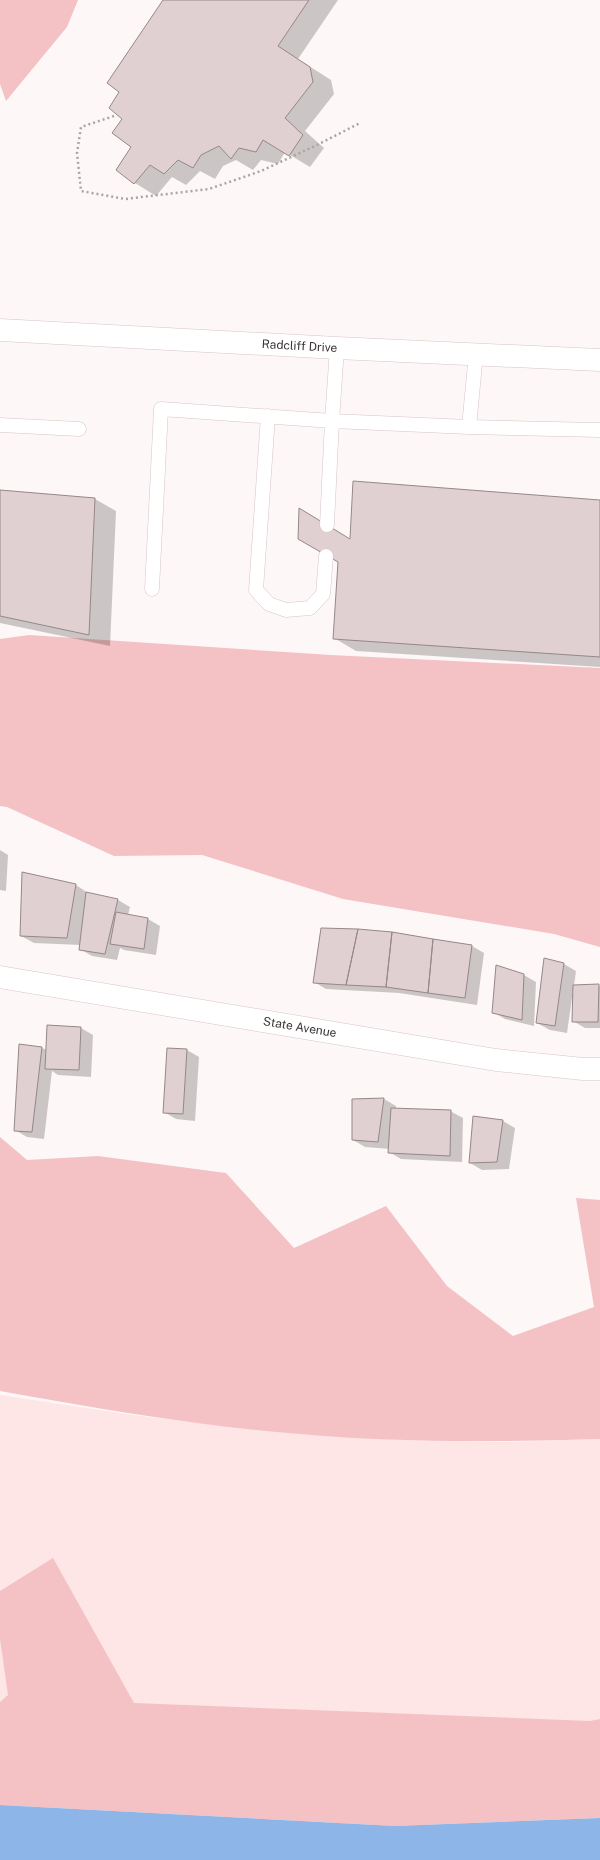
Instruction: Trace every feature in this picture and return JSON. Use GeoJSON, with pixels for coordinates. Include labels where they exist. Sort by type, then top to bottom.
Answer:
{"type":"FeatureCollection","features":[{"type":"Feature","properties":{"kind":"street","name":"Radcliff Drive"},"geometry":{"type":"LineString","coordinates":[[0,330],[600,360]]}},
{"type":"Feature","properties":{"kind":"street","name":"State Avenue"},"geometry":{"type":"LineString","coordinates":[[0,977],[496,1060],[583,1069],[600,1069]]}},
{"type":"Feature","properties":{"kind":"lane"},"geometry":{"type":"LineString","coordinates":[[327,525],[337,348]]}},
{"type":"Feature","properties":{"kind":"lane"},"geometry":{"type":"LineString","coordinates":[[469,427],[476,354]]}},
{"type":"Feature","properties":{"kind":"lane"},"geometry":{"type":"LineString","coordinates":[[152,589],[161,409],[332,421],[469,427],[600,430]]}},
{"type":"Feature","properties":{"kind":"lane"},"geometry":{"type":"LineString","coordinates":[[268,416],[256,590],[269,604],[286,610],[310,608],[323,594],[326,556]]}},
{"type":"Feature","properties":{"kind":"lane"},"geometry":{"type":"LineString","coordinates":[[0,425],[79,429]]}},
{"type":"Feature","properties":{"kind":"path"},"geometry":{"type":"LineString","coordinates":[[114,116],[80,127],[77,153],[81,191],[125,199],[209,188],[261,171],[360,123]]}},
{"type":"Feature","properties":{"kind":"shaded area"},"geometry":{"type":"Polygon","coordinates":[[[0,0],[78,0],[67,27],[6,101],[0,84],[0,0]]]}},
{"type":"Feature","properties":{"kind":"shaded area"},"geometry":{"type":"Polygon","coordinates":[[[29,635],[331,655],[600,668],[600,947],[554,934],[343,899],[202,855],[114,856],[7,807],[0,806],[0,639],[29,635]]]}},
{"type":"Feature","properties":{"kind":"shaded area"},"geometry":{"type":"Polygon","coordinates":[[[0,1137],[27,1160],[98,1156],[226,1173],[294,1248],[386,1206],[447,1286],[513,1336],[594,1307],[576,1198],[600,1200],[600,1439],[444,1441],[366,1439],[252,1430],[108,1410],[0,1391],[0,1137]]]}},
{"type":"Feature","properties":{"kind":"shaded area"},"geometry":{"type":"Polygon","coordinates":[[[0,1395],[140,1416],[288,1433],[424,1441],[510,1442],[600,1439],[600,1818],[0,1805],[0,1395]]]}},
{"type":"Feature","properties":{"kind":"shaded area"},"geometry":{"type":"Polygon","coordinates":[[[53,1558],[134,1703],[590,1721],[600,1719],[600,1818],[395,1826],[0,1805],[0,1702],[8,1695],[0,1639],[0,1591],[53,1558]]]}},
{"type":"Feature","properties":{"kind":"water"},"geometry":{"type":"Polygon","coordinates":[[[0,1805],[395,1826],[600,1818],[600,1860],[0,1860],[0,1805]]]}},
{"type":"Feature","properties":{"kind":"building"},"geometry":{"type":"Polygon","coordinates":[[[163,0],[309,0],[278,46],[310,67],[313,82],[285,118],[303,135],[289,156],[263,140],[256,152],[239,148],[231,159],[219,146],[201,155],[193,168],[178,160],[164,174],[150,165],[134,184],[116,170],[131,147],[112,133],[122,119],[109,108],[119,92],[107,83],[163,0]]]}},
{"type":"Feature","properties":{"kind":"building"},"geometry":{"type":"Polygon","coordinates":[[[353,481],[600,500],[600,657],[333,639],[338,562],[298,539],[299,508],[350,539],[353,481]]]}},
{"type":"Feature","properties":{"kind":"building"},"geometry":{"type":"Polygon","coordinates":[[[0,490],[95,498],[89,635],[0,616],[0,490]]]}},
{"type":"Feature","properties":{"kind":"building"},"geometry":{"type":"Polygon","coordinates":[[[22,872],[76,884],[67,938],[20,936],[22,872]]]}},
{"type":"Feature","properties":{"kind":"building"},"geometry":{"type":"Polygon","coordinates":[[[86,892],[118,899],[105,954],[79,950],[86,892]]]}},
{"type":"Feature","properties":{"kind":"building"},"geometry":{"type":"Polygon","coordinates":[[[116,912],[148,918],[144,949],[110,944],[116,912]]]}},
{"type":"Feature","properties":{"kind":"building"},"geometry":{"type":"Polygon","coordinates":[[[321,928],[358,929],[346,985],[313,983],[321,928]]]}},
{"type":"Feature","properties":{"kind":"building"},"geometry":{"type":"Polygon","coordinates":[[[358,929],[392,932],[386,987],[346,985],[358,929]]]}},
{"type":"Feature","properties":{"kind":"building"},"geometry":{"type":"Polygon","coordinates":[[[392,932],[433,939],[428,993],[386,987],[392,932]]]}},
{"type":"Feature","properties":{"kind":"building"},"geometry":{"type":"Polygon","coordinates":[[[433,939],[472,945],[465,998],[428,993],[433,939]]]}},
{"type":"Feature","properties":{"kind":"building"},"geometry":{"type":"Polygon","coordinates":[[[544,958],[564,963],[555,1026],[536,1023],[544,958]]]}},
{"type":"Feature","properties":{"kind":"building"},"geometry":{"type":"Polygon","coordinates":[[[496,965],[524,974],[522,1020],[492,1013],[496,965]]]}},
{"type":"Feature","properties":{"kind":"building"},"geometry":{"type":"Polygon","coordinates":[[[599,984],[598,1022],[572,1022],[573,985],[599,984]]]}},
{"type":"Feature","properties":{"kind":"building"},"geometry":{"type":"Polygon","coordinates":[[[47,1025],[81,1027],[79,1070],[45,1069],[47,1025]]]}},
{"type":"Feature","properties":{"kind":"building"},"geometry":{"type":"Polygon","coordinates":[[[19,1044],[42,1047],[32,1132],[14,1131],[19,1044]]]}},
{"type":"Feature","properties":{"kind":"building"},"geometry":{"type":"Polygon","coordinates":[[[167,1048],[187,1049],[183,1114],[163,1113],[167,1048]]]}},
{"type":"Feature","properties":{"kind":"building"},"geometry":{"type":"Polygon","coordinates":[[[384,1098],[378,1142],[352,1140],[352,1099],[384,1098]]]}},
{"type":"Feature","properties":{"kind":"building"},"geometry":{"type":"Polygon","coordinates":[[[391,1108],[451,1110],[450,1156],[388,1153],[391,1108]]]}},
{"type":"Feature","properties":{"kind":"building"},"geometry":{"type":"Polygon","coordinates":[[[473,1116],[503,1120],[497,1162],[469,1163],[473,1116]]]}}]}
